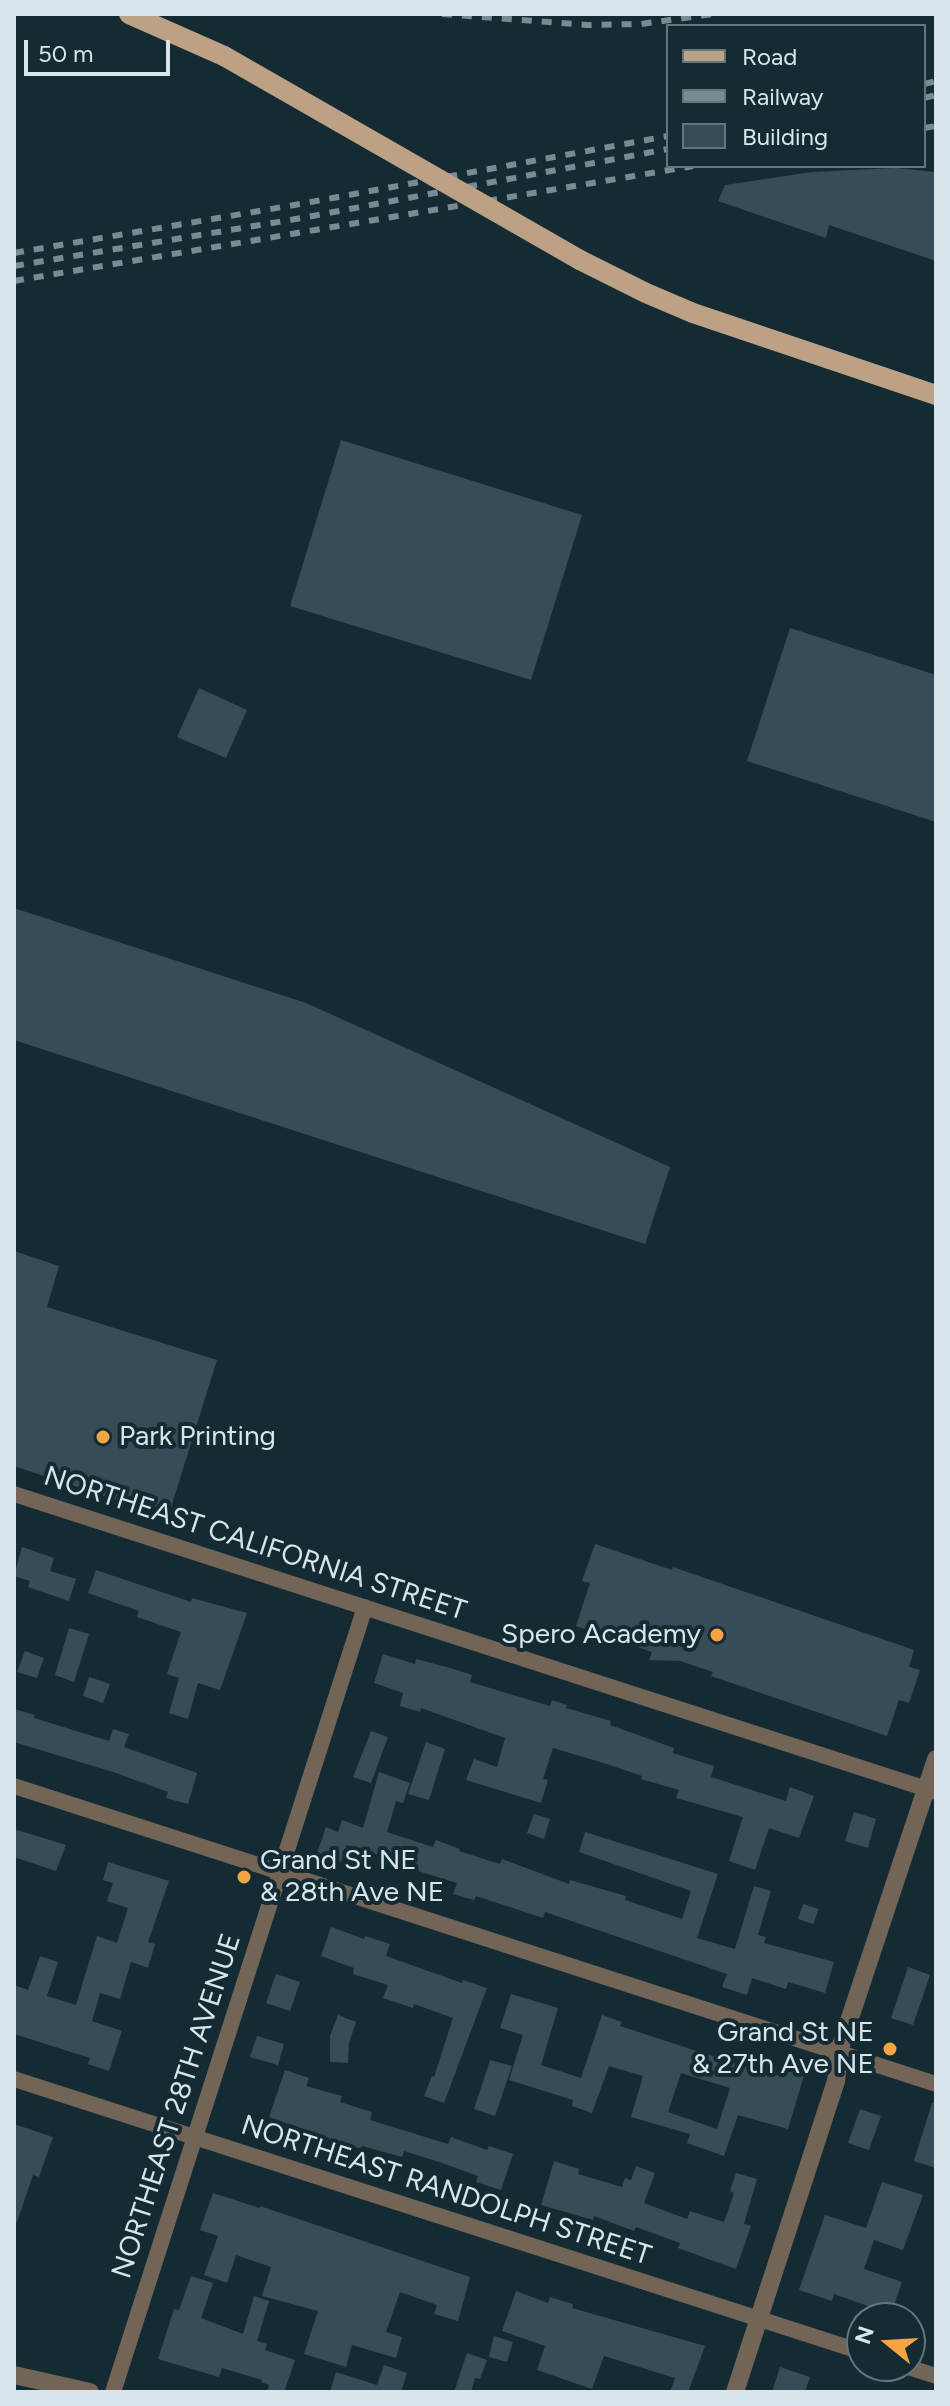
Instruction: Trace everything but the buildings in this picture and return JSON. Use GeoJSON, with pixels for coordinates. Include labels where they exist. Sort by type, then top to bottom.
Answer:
{"type":"FeatureCollection","features":[{"type":"Feature","properties":{"kind":"main road"},"geometry":{"type":"LineString","coordinates":[[129,14],[224,56],[580,260],[646,293],[693,313],[936,395]]}},
{"type":"Feature","properties":{"kind":"street","name":"NORTHEAST CALIFORNIA STREET"},"geometry":{"type":"LineString","coordinates":[[14,1494],[931,1791]]}},
{"type":"Feature","properties":{"kind":"street","name":"NORTHEAST 28TH AVENUE"},"geometry":{"type":"LineString","coordinates":[[113,2392],[365,1607]]}},
{"type":"Feature","properties":{"kind":"street"},"geometry":{"type":"LineString","coordinates":[[735,2392],[836,2081],[839,2051],[931,1791],[936,1759]]}},
{"type":"Feature","properties":{"kind":"street"},"geometry":{"type":"LineString","coordinates":[[14,1786],[936,2084]]}},
{"type":"Feature","properties":{"kind":"street","name":"NORTHEAST RANDOLPH STREET"},"geometry":{"type":"LineString","coordinates":[[14,2079],[846,2347]]}},
{"type":"Feature","properties":{"kind":"street"},"geometry":{"type":"LineString","coordinates":[[14,2375],[90,2392]]}},
{"type":"Feature","properties":{"kind":"railway"},"geometry":{"type":"LineString","coordinates":[[442,14],[587,25],[641,24],[713,14]]}},
{"type":"Feature","properties":{"kind":"railway"},"geometry":{"type":"LineString","coordinates":[[926,84],[936,81]]}},
{"type":"Feature","properties":{"kind":"railway"},"geometry":{"type":"LineString","coordinates":[[926,98],[936,95]]}},
{"type":"Feature","properties":{"kind":"railway"},"geometry":{"type":"LineString","coordinates":[[926,128],[936,126]]}},
{"type":"Feature","properties":{"kind":"railway"},"geometry":{"type":"LineString","coordinates":[[14,253],[666,136]]}},
{"type":"Feature","properties":{"kind":"railway"},"geometry":{"type":"LineString","coordinates":[[14,266],[302,218],[666,149]]}},
{"type":"Feature","properties":{"kind":"railway"},"geometry":{"type":"LineString","coordinates":[[14,281],[681,168]]}},
{"type":"Feature","properties":{"kind":"place","name":"Park Printing"},"geometry":{"type":"Point","coordinates":[103,1437]}},
{"type":"Feature","properties":{"kind":"place","name":"Spero Academy"},"geometry":{"type":"Point","coordinates":[717,1635]}},
{"type":"Feature","properties":{"kind":"place","name":"Grand St NE & 28th Ave NE"},"geometry":{"type":"Point","coordinates":[244,1877]}},
{"type":"Feature","properties":{"kind":"place","name":"Grand St NE & 27th Ave NE"},"geometry":{"type":"Point","coordinates":[890,2049]}}]}
